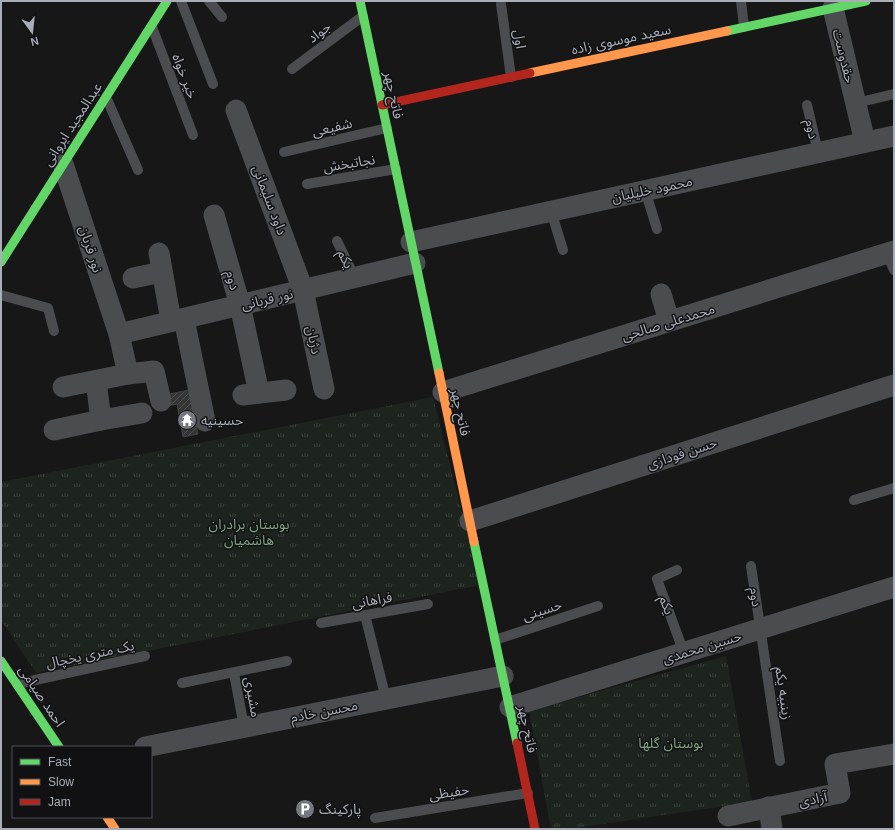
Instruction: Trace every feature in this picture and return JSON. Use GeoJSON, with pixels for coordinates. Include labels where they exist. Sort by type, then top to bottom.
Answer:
{"type":"FeatureCollection","features":[{"type":"Feature","properties":{"kind":"street","name":"فاتح چهر"},"geometry":{"type":"LineString","coordinates":[[360,1],[535,829]]}},
{"type":"Feature","properties":{"kind":"street","name":"عبدالمجید ایروانی"},"geometry":{"type":"LineString","coordinates":[[3,254],[63,164],[151,26],[169,2]]}},
{"type":"Feature","properties":{"kind":"street","name":"سعید موسوی زاده"},"geometry":{"type":"LineString","coordinates":[[382,105],[744,27],[805,11],[833,8],[861,2]]}},
{"type":"Feature","properties":{"kind":"street","name":"حقدوست"},"geometry":{"type":"LineString","coordinates":[[833,8],[865,142]]}},
{"type":"Feature","properties":{"kind":"street","name":"داود سلیمانی"},"geometry":{"type":"LineString","coordinates":[[236,110],[303,290]]}},
{"type":"Feature","properties":{"kind":"street","name":"محمود خلیلیان"},"geometry":{"type":"LineString","coordinates":[[411,242],[894,136]]}},
{"type":"Feature","properties":{"kind":"street","name":"نور قربان"},"geometry":{"type":"LineString","coordinates":[[63,164],[119,334],[128,374]]}},
{"type":"Feature","properties":{"kind":"street","name":"دوم"},"geometry":{"type":"LineString","coordinates":[[214,214],[240,305],[251,394],[286,390]]}},
{"type":"Feature","properties":{"kind":"street","name":"محمدعلی صالحی"},"geometry":{"type":"LineString","coordinates":[[442,392],[669,321],[892,258]]}},
{"type":"Feature","properties":{"kind":"street"},"geometry":{"type":"LineString","coordinates":[[133,278],[160,263],[178,320],[205,421]]}},
{"type":"Feature","properties":{"kind":"street","name":"نور قربانی"},"geometry":{"type":"LineString","coordinates":[[119,334],[416,263]]}},
{"type":"Feature","properties":{"kind":"street","name":"دژبان"},"geometry":{"type":"LineString","coordinates":[[303,290],[324,389]]}},
{"type":"Feature","properties":{"kind":"street"},"geometry":{"type":"LineString","coordinates":[[661,294],[669,321]]}},
{"type":"Feature","properties":{"kind":"street"},"geometry":{"type":"LineString","coordinates":[[63,387],[128,374],[154,371],[161,402]]}},
{"type":"Feature","properties":{"kind":"street"},"geometry":{"type":"LineString","coordinates":[[96,381],[101,420]]}},
{"type":"Feature","properties":{"kind":"street","name":"حسن فودازی"},"geometry":{"type":"LineString","coordinates":[[470,521],[894,385]]}},
{"type":"Feature","properties":{"kind":"street"},"geometry":{"type":"LineString","coordinates":[[54,430],[142,413]]}},
{"type":"Feature","properties":{"kind":"street","name":"حسین محمدی"},"geometry":{"type":"LineString","coordinates":[[510,707],[894,587]]}},
{"type":"Feature","properties":{"kind":"street","name":"احمد صیامی"},"geometry":{"type":"LineString","coordinates":[[1,661],[58,746]]}},
{"type":"Feature","properties":{"kind":"street","name":"محسن خادم"},"geometry":{"type":"LineString","coordinates":[[150,746],[503,676]]}},
{"type":"Feature","properties":{"kind":"street","name":"آزادی"},"geometry":{"type":"LineString","coordinates":[[769,807],[840,793],[835,764],[894,754]]}},
{"type":"Feature","properties":{"kind":"street"},"geometry":{"type":"LineString","coordinates":[[728,816],[769,807],[772,829]]}},
{"type":"Feature","properties":{"kind":"street"},"geometry":{"type":"LineString","coordinates":[[108,818],[115,829]]}},
{"type":"Feature","properties":{"kind":"lane"},"geometry":{"type":"LineString","coordinates":[[209,1],[222,17]]}},
{"type":"Feature","properties":{"kind":"lane"},"geometry":{"type":"LineString","coordinates":[[742,1],[744,27]]}},
{"type":"Feature","properties":{"kind":"lane"},"geometry":{"type":"LineString","coordinates":[[169,2],[213,84]]}},
{"type":"Feature","properties":{"kind":"lane","name":"اول"},"geometry":{"type":"LineString","coordinates":[[502,4],[511,77]]}},
{"type":"Feature","properties":{"kind":"lane","name":"جواد"},"geometry":{"type":"LineString","coordinates":[[292,70],[363,16]]}},
{"type":"Feature","properties":{"kind":"lane","name":"خیر خواه"},"geometry":{"type":"LineString","coordinates":[[151,26],[192,136]]}},
{"type":"Feature","properties":{"kind":"lane","name":"حقدوست"},"geometry":{"type":"LineString","coordinates":[[856,103],[894,94]]}},
{"type":"Feature","properties":{"kind":"lane"},"geometry":{"type":"LineString","coordinates":[[106,97],[138,170]]}},
{"type":"Feature","properties":{"kind":"lane","name":"دوم"},"geometry":{"type":"LineString","coordinates":[[807,105],[818,152]]}},
{"type":"Feature","properties":{"kind":"lane","name":"شفیعی"},"geometry":{"type":"LineString","coordinates":[[284,152],[387,128]]}},
{"type":"Feature","properties":{"kind":"lane","name":"نجاتبخش"},"geometry":{"type":"LineString","coordinates":[[307,184],[396,170]]}},
{"type":"Feature","properties":{"kind":"lane"},"geometry":{"type":"LineString","coordinates":[[646,190],[657,228]]}},
{"type":"Feature","properties":{"kind":"lane"},"geometry":{"type":"LineString","coordinates":[[552,211],[562,250]]}},
{"type":"Feature","properties":{"kind":"lane","name":"یکم"},"geometry":{"type":"LineString","coordinates":[[337,241],[355,278]]}},
{"type":"Feature","properties":{"kind":"lane"},"geometry":{"type":"LineString","coordinates":[[1,295],[48,308],[54,330]]}},
{"type":"Feature","properties":{"kind":"lane"},"geometry":{"type":"LineString","coordinates":[[854,500],[894,488]]}},
{"type":"Feature","properties":{"kind":"lane","name":"دوم"},"geometry":{"type":"LineString","coordinates":[[751,566],[760,629]]}},
{"type":"Feature","properties":{"kind":"lane","name":"یکم"},"geometry":{"type":"LineString","coordinates":[[677,570],[657,579],[684,653]]}},
{"type":"Feature","properties":{"kind":"lane","name":"فراهانی"},"geometry":{"type":"LineString","coordinates":[[321,623],[428,604]]}},
{"type":"Feature","properties":{"kind":"lane","name":"حسینی"},"geometry":{"type":"LineString","coordinates":[[495,640],[598,606]]}},
{"type":"Feature","properties":{"kind":"lane"},"geometry":{"type":"LineString","coordinates":[[365,615],[386,699]]}},
{"type":"Feature","properties":{"kind":"lane","name":"زینبیه یکم"},"geometry":{"type":"LineString","coordinates":[[760,629],[780,761]]}},
{"type":"Feature","properties":{"kind":"lane","name":"یک متری یخچال"},"geometry":{"type":"LineString","coordinates":[[17,684],[145,656]]}},
{"type":"Feature","properties":{"kind":"lane","name":"مشیری"},"geometry":{"type":"LineString","coordinates":[[182,683],[287,661]]}},
{"type":"Feature","properties":{"kind":"lane","name":"مشیری"},"geometry":{"type":"LineString","coordinates":[[234,672],[244,727]]}},
{"type":"Feature","properties":{"kind":"lane","name":"حفیظی"},"geometry":{"type":"LineString","coordinates":[[375,818],[528,793]]}},
{"type":"Feature","properties":{"kind":"green space","name":"بوستان برادران هاشمیان"},"geometry":{"type":"Polygon","coordinates":[[[433,397],[480,585],[36,673],[1,620],[1,482],[433,397]]]}},
{"type":"Feature","properties":{"kind":"green space","name":"بوستان گلها"},"geometry":{"type":"Polygon","coordinates":[[[726,656],[752,802],[569,829],[551,829],[529,711],[726,656]]]}},
{"type":"Feature","properties":{"kind":"building","name":"حسینیه"},"geometry":{"type":"Polygon","coordinates":[[[189,390],[198,434],[183,437],[177,404],[167,406],[165,395],[189,390]]]}},
{"type":"Feature","properties":{"kind":"traffic: fast"},"geometry":{"type":"LineString","coordinates":[[1,262],[167,1]]}},
{"type":"Feature","properties":{"kind":"traffic: fast"},"geometry":{"type":"LineString","coordinates":[[360,1],[439,373]]}},
{"type":"Feature","properties":{"kind":"traffic: fast"},"geometry":{"type":"LineString","coordinates":[[727,31],[866,1]]}},
{"type":"Feature","properties":{"kind":"traffic: fast"},"geometry":{"type":"LineString","coordinates":[[474,542],[517,743]]}},
{"type":"Feature","properties":{"kind":"traffic: fast"},"geometry":{"type":"LineString","coordinates":[[1,661],[58,746]]}},
{"type":"Feature","properties":{"kind":"traffic: slow"},"geometry":{"type":"LineString","coordinates":[[530,73],[727,31]]}},
{"type":"Feature","properties":{"kind":"traffic: slow"},"geometry":{"type":"LineString","coordinates":[[439,373],[474,542]]}},
{"type":"Feature","properties":{"kind":"traffic: slow"},"geometry":{"type":"LineString","coordinates":[[108,818],[115,829]]}},
{"type":"Feature","properties":{"kind":"traffic: jam"},"geometry":{"type":"LineString","coordinates":[[382,105],[530,73]]}},
{"type":"Feature","properties":{"kind":"traffic: jam"},"geometry":{"type":"LineString","coordinates":[[517,743],[535,829]]}},
{"type":"Feature","properties":{"kind":"place","name":"حسینیه"},"geometry":{"type":"Point","coordinates":[187,420]}},
{"type":"Feature","properties":{"kind":"place","name":"پارکینگ"},"geometry":{"type":"Point","coordinates":[305,809]}}]}
